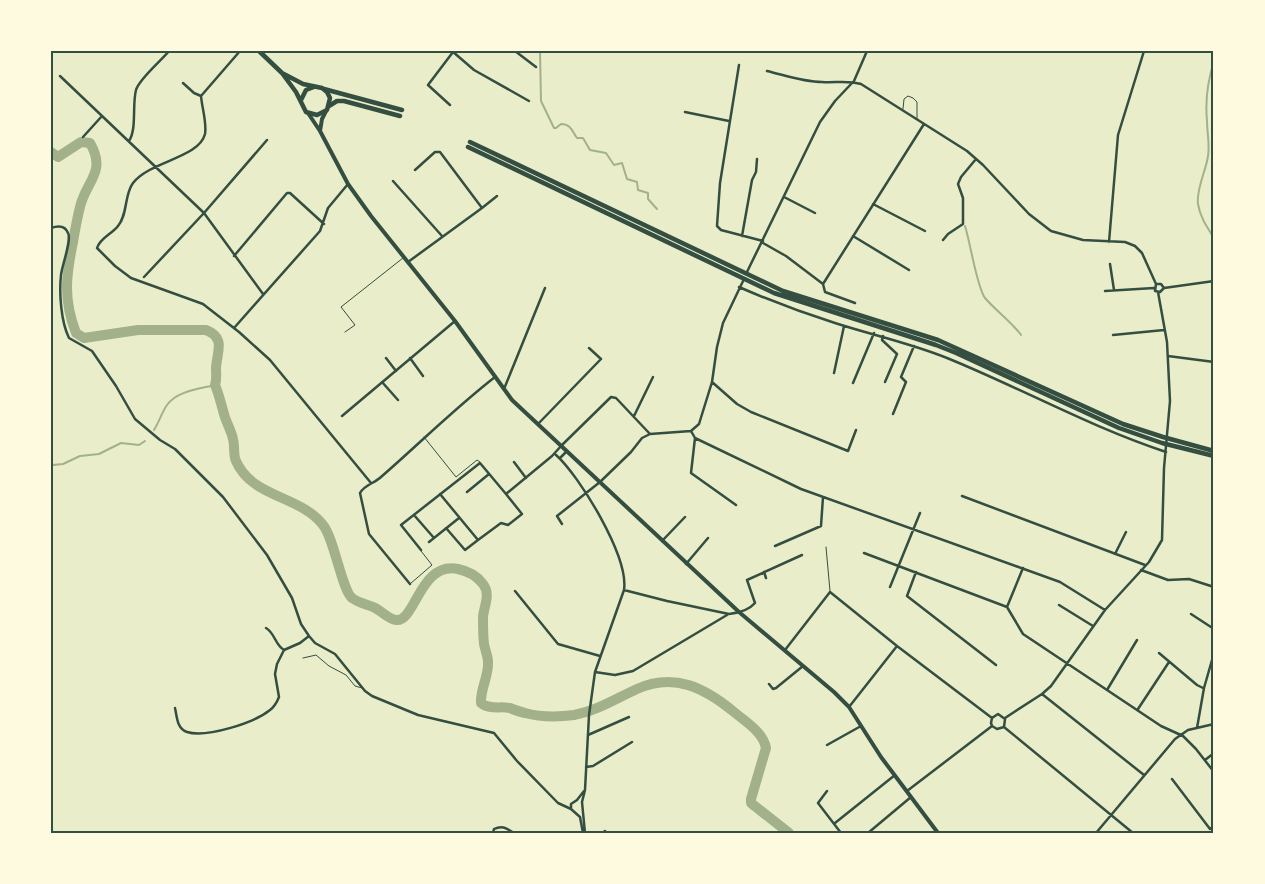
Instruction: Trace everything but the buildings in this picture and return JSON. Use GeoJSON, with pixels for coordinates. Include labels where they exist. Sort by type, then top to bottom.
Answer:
{"type":"FeatureCollection","features":[{"type":"Feature","properties":{"kind":"main road"},"geometry":{"type":"LineString","coordinates":[[259,51],[282,73],[293,80],[402,110]]}},
{"type":"Feature","properties":{"kind":"main road"},"geometry":{"type":"LineString","coordinates":[[282,73],[308,113],[317,115],[326,111],[329,106],[337,101],[344,101],[400,116]]}},
{"type":"Feature","properties":{"kind":"main road"},"geometry":{"type":"LineString","coordinates":[[300,102],[304,92],[315,86]]}},
{"type":"Feature","properties":{"kind":"main road"},"geometry":{"type":"LineString","coordinates":[[324,89],[329,96],[329,106]]}},
{"type":"Feature","properties":{"kind":"main road"},"geometry":{"type":"LineString","coordinates":[[469,144],[756,282],[938,340],[1162,440],[1214,451]]}},
{"type":"Feature","properties":{"kind":"main road"},"geometry":{"type":"LineString","coordinates":[[1178,444],[1214,456]]}},
{"type":"Feature","properties":{"kind":"street"},"geometry":{"type":"LineString","coordinates":[[129,141],[132,133],[137,87],[169,51]]}},
{"type":"Feature","properties":{"kind":"street"},"geometry":{"type":"LineString","coordinates":[[200,96],[240,51]]}},
{"type":"Feature","properties":{"kind":"street"},"geometry":{"type":"LineString","coordinates":[[516,51],[536,66]]}},
{"type":"Feature","properties":{"kind":"street"},"geometry":{"type":"LineString","coordinates":[[562,524],[557,516],[587,494],[631,452],[642,438],[650,434],[691,431],[699,424],[712,382],[723,323],[827,111],[841,93],[854,82],[867,51]]}},
{"type":"Feature","properties":{"kind":"street"},"geometry":{"type":"LineString","coordinates":[[1109,242],[1118,135],[1144,51]]}},
{"type":"Feature","properties":{"kind":"street"},"geometry":{"type":"LineString","coordinates":[[450,105],[428,85],[453,52],[474,70],[530,101]]}},
{"type":"Feature","properties":{"kind":"street"},"geometry":{"type":"LineString","coordinates":[[739,65],[720,183],[717,226],[721,230],[762,242],[786,256],[824,284]]}},
{"type":"Feature","properties":{"kind":"street"},"geometry":{"type":"LineString","coordinates":[[767,71],[811,81],[843,81],[861,84],[976,159],[1044,227],[1070,237],[1090,241],[1125,242],[1139,249],[1156,284]]}},
{"type":"Feature","properties":{"kind":"street"},"geometry":{"type":"LineString","coordinates":[[60,76],[204,213],[263,294]]}},
{"type":"Feature","properties":{"kind":"street"},"geometry":{"type":"LineString","coordinates":[[184,83],[200,96]]}},
{"type":"Feature","properties":{"kind":"street"},"geometry":{"type":"LineString","coordinates":[[200,96],[205,126],[202,142],[190,152],[155,166],[134,182],[130,188],[119,226],[99,243],[97,248],[115,266],[131,278],[203,304],[234,328],[270,360],[371,484]]}},
{"type":"Feature","properties":{"kind":"street"},"geometry":{"type":"LineString","coordinates":[[320,131],[322,119],[326,111]]}},
{"type":"Feature","properties":{"kind":"street"},"geometry":{"type":"LineString","coordinates":[[685,112],[729,121]]}},
{"type":"Feature","properties":{"kind":"street"},"geometry":{"type":"LineString","coordinates":[[308,113],[320,131],[348,184],[371,216],[455,321],[512,400],[562,445],[686,564],[849,707],[878,752],[938,833]]}},
{"type":"Feature","properties":{"kind":"street"},"geometry":{"type":"LineString","coordinates":[[83,137],[102,116]]}},
{"type":"Feature","properties":{"kind":"street"},"geometry":{"type":"LineString","coordinates":[[855,303],[825,292],[824,284],[852,236],[924,124]]}},
{"type":"Feature","properties":{"kind":"street"},"geometry":{"type":"LineString","coordinates":[[144,276],[204,213],[267,140]]}},
{"type":"Feature","properties":{"kind":"street"},"geometry":{"type":"LineString","coordinates":[[415,170],[435,152],[440,152],[482,208]]}},
{"type":"Feature","properties":{"kind":"street"},"geometry":{"type":"LineString","coordinates":[[742,236],[752,180],[756,172],[757,159]]}},
{"type":"Feature","properties":{"kind":"street"},"geometry":{"type":"LineString","coordinates":[[943,240],[948,234],[963,224],[963,198],[958,184],[959,180],[976,159]]}},
{"type":"Feature","properties":{"kind":"street"},"geometry":{"type":"LineString","coordinates":[[393,181],[442,236]]}},
{"type":"Feature","properties":{"kind":"street"},"geometry":{"type":"LineString","coordinates":[[234,328],[320,231],[328,208],[348,184]]}},
{"type":"Feature","properties":{"kind":"street"},"geometry":{"type":"LineString","coordinates":[[234,256],[287,193],[290,193],[324,224]]}},
{"type":"Feature","properties":{"kind":"street"},"geometry":{"type":"LineString","coordinates":[[408,262],[497,196]]}},
{"type":"Feature","properties":{"kind":"street"},"geometry":{"type":"LineString","coordinates":[[784,197],[815,213]]}},
{"type":"Feature","properties":{"kind":"street"},"geometry":{"type":"LineString","coordinates":[[873,204],[925,231]]}},
{"type":"Feature","properties":{"kind":"street"},"geometry":{"type":"LineString","coordinates":[[51,228],[59,226],[64,228],[67,230],[69,237],[62,268],[61,284],[64,323],[69,338],[92,351],[116,386],[135,419],[160,440],[175,449],[222,497],[267,555],[292,598],[301,624],[309,636],[316,643],[335,654],[372,696],[418,715],[494,733],[517,761],[560,805],[571,808],[577,813],[582,820],[584,833]]}},
{"type":"Feature","properties":{"kind":"street"},"geometry":{"type":"LineString","coordinates":[[852,236],[909,270]]}},
{"type":"Feature","properties":{"kind":"street"},"geometry":{"type":"LineString","coordinates":[[1110,264],[1114,290]]}},
{"type":"Feature","properties":{"kind":"street"},"geometry":{"type":"LineString","coordinates":[[1158,292],[1163,291],[1164,288],[1214,281]]}},
{"type":"Feature","properties":{"kind":"street"},"geometry":{"type":"LineString","coordinates":[[1154,288],[1156,284]]}},
{"type":"Feature","properties":{"kind":"street"},"geometry":{"type":"LineString","coordinates":[[1156,284],[1161,284],[1164,288]]}},
{"type":"Feature","properties":{"kind":"street"},"geometry":{"type":"LineString","coordinates":[[504,389],[545,288]]}},
{"type":"Feature","properties":{"kind":"street"},"geometry":{"type":"LineString","coordinates":[[739,288],[844,326],[874,333],[964,365],[1109,432],[1166,452]]}},
{"type":"Feature","properties":{"kind":"street"},"geometry":{"type":"LineString","coordinates":[[1005,718],[1051,686],[1105,610],[1141,570],[1160,545],[1163,532],[1166,452],[1170,415],[1168,356],[1158,292],[1154,288],[1105,291]]}},
{"type":"Feature","properties":{"kind":"street"},"geometry":{"type":"LineString","coordinates":[[342,416],[455,321]]}},
{"type":"Feature","properties":{"kind":"street"},"geometry":{"type":"LineString","coordinates":[[834,374],[844,326]]}},
{"type":"Feature","properties":{"kind":"street"},"geometry":{"type":"LineString","coordinates":[[1113,335],[1164,330]]}},
{"type":"Feature","properties":{"kind":"street"},"geometry":{"type":"LineString","coordinates":[[854,383],[874,333]]}},
{"type":"Feature","properties":{"kind":"street"},"geometry":{"type":"LineString","coordinates":[[883,336],[882,340],[897,354],[885,382]]}},
{"type":"Feature","properties":{"kind":"street"},"geometry":{"type":"LineString","coordinates":[[893,414],[906,382],[900,377],[914,346]]}},
{"type":"Feature","properties":{"kind":"street"},"geometry":{"type":"LineString","coordinates":[[538,424],[601,359],[589,348]]}},
{"type":"Feature","properties":{"kind":"street"},"geometry":{"type":"LineString","coordinates":[[1168,356],[1214,362]]}},
{"type":"Feature","properties":{"kind":"street"},"geometry":{"type":"LineString","coordinates":[[386,358],[396,371]]}},
{"type":"Feature","properties":{"kind":"street"},"geometry":{"type":"LineString","coordinates":[[410,358],[423,376]]}},
{"type":"Feature","properties":{"kind":"street"},"geometry":{"type":"LineString","coordinates":[[410,584],[369,534],[360,495],[362,490],[380,478],[495,376]]}},
{"type":"Feature","properties":{"kind":"street"},"geometry":{"type":"LineString","coordinates":[[634,416],[653,377]]}},
{"type":"Feature","properties":{"kind":"street"},"geometry":{"type":"LineString","coordinates":[[382,382],[398,400]]}},
{"type":"Feature","properties":{"kind":"street"},"geometry":{"type":"LineString","coordinates":[[712,382],[738,404],[751,412],[848,451],[856,430]]}},
{"type":"Feature","properties":{"kind":"street"},"geometry":{"type":"LineString","coordinates":[[506,494],[555,454],[611,397],[616,398],[650,434]]}},
{"type":"Feature","properties":{"kind":"street"},"geometry":{"type":"LineString","coordinates":[[691,431],[695,438],[801,489],[1060,582],[1105,610]]}},
{"type":"Feature","properties":{"kind":"street"},"geometry":{"type":"LineString","coordinates":[[695,438],[691,473],[736,506]]}},
{"type":"Feature","properties":{"kind":"street"},"geometry":{"type":"LineString","coordinates":[[560,458],[567,451]]}},
{"type":"Feature","properties":{"kind":"street"},"geometry":{"type":"LineString","coordinates":[[555,454],[587,494],[607,531],[622,567],[625,581],[624,590],[595,672],[590,703],[585,790],[582,802],[585,822],[584,833]]}},
{"type":"Feature","properties":{"kind":"street"},"geometry":{"type":"LineString","coordinates":[[514,462],[526,478]]}},
{"type":"Feature","properties":{"kind":"street"},"geometry":{"type":"LineString","coordinates":[[421,550],[401,525],[480,463],[522,514],[508,525],[501,523],[465,550],[446,528]]}},
{"type":"Feature","properties":{"kind":"street"},"geometry":{"type":"LineString","coordinates":[[467,492],[489,474]]}},
{"type":"Feature","properties":{"kind":"street"},"geometry":{"type":"LineString","coordinates":[[440,494],[478,540]]}},
{"type":"Feature","properties":{"kind":"street"},"geometry":{"type":"LineString","coordinates":[[962,496],[1145,565]]}},
{"type":"Feature","properties":{"kind":"street"},"geometry":{"type":"LineString","coordinates":[[775,546],[821,526],[823,497]]}},
{"type":"Feature","properties":{"kind":"street"},"geometry":{"type":"LineString","coordinates":[[890,587],[920,513]]}},
{"type":"Feature","properties":{"kind":"street"},"geometry":{"type":"LineString","coordinates":[[414,514],[434,538]]}},
{"type":"Feature","properties":{"kind":"street"},"geometry":{"type":"LineString","coordinates":[[662,541],[685,517]]}},
{"type":"Feature","properties":{"kind":"street"},"geometry":{"type":"LineString","coordinates":[[429,542],[459,518]]}},
{"type":"Feature","properties":{"kind":"street"},"geometry":{"type":"LineString","coordinates":[[1115,554],[1126,532]]}},
{"type":"Feature","properties":{"kind":"street"},"geometry":{"type":"LineString","coordinates":[[686,564],[708,538]]}},
{"type":"Feature","properties":{"kind":"street"},"geometry":{"type":"LineString","coordinates":[[864,553],[1007,607],[1023,634],[1161,726],[1180,734],[1196,749],[1214,772]]}},
{"type":"Feature","properties":{"kind":"street"},"geometry":{"type":"LineString","coordinates":[[595,672],[615,675],[633,671],[729,614],[739,612],[754,605],[755,603],[747,580],[802,555]]}},
{"type":"Feature","properties":{"kind":"street"},"geometry":{"type":"LineString","coordinates":[[1007,607],[1023,568]]}},
{"type":"Feature","properties":{"kind":"street"},"geometry":{"type":"LineString","coordinates":[[1141,570],[1168,580],[1189,579],[1214,588]]}},
{"type":"Feature","properties":{"kind":"street"},"geometry":{"type":"LineString","coordinates":[[764,572],[766,578]]}},
{"type":"Feature","properties":{"kind":"street"},"geometry":{"type":"LineString","coordinates":[[916,572],[907,596],[996,665]]}},
{"type":"Feature","properties":{"kind":"street"},"geometry":{"type":"LineString","coordinates":[[624,590],[729,614]]}},
{"type":"Feature","properties":{"kind":"street"},"geometry":{"type":"LineString","coordinates":[[515,591],[558,644],[600,656]]}},
{"type":"Feature","properties":{"kind":"street"},"geometry":{"type":"LineString","coordinates":[[784,651],[830,592],[992,718]]}},
{"type":"Feature","properties":{"kind":"street"},"geometry":{"type":"LineString","coordinates":[[1059,605],[1093,626]]}},
{"type":"Feature","properties":{"kind":"street"},"geometry":{"type":"LineString","coordinates":[[1191,614],[1214,628]]}},
{"type":"Feature","properties":{"kind":"street"},"geometry":{"type":"LineString","coordinates":[[266,628],[270,630],[279,648],[284,650]]}},
{"type":"Feature","properties":{"kind":"street"},"geometry":{"type":"LineString","coordinates":[[175,708],[181,728],[187,732],[207,733],[232,728],[270,710],[279,698],[276,674],[277,664],[284,650],[300,643],[309,636]]}},
{"type":"Feature","properties":{"kind":"street"},"geometry":{"type":"LineString","coordinates":[[1107,690],[1137,640]]}},
{"type":"Feature","properties":{"kind":"street"},"geometry":{"type":"LineString","coordinates":[[849,707],[897,646]]}},
{"type":"Feature","properties":{"kind":"street"},"geometry":{"type":"LineString","coordinates":[[1160,653],[1197,685],[1204,688]]}},
{"type":"Feature","properties":{"kind":"street"},"geometry":{"type":"LineString","coordinates":[[1197,728],[1204,688],[1214,653]]}},
{"type":"Feature","properties":{"kind":"street"},"geometry":{"type":"LineString","coordinates":[[1138,709],[1169,662]]}},
{"type":"Feature","properties":{"kind":"street"},"geometry":{"type":"LineString","coordinates":[[769,684],[773,689],[776,688],[803,666]]}},
{"type":"Feature","properties":{"kind":"street"},"geometry":{"type":"LineString","coordinates":[[1042,694],[1144,775]]}},
{"type":"Feature","properties":{"kind":"street"},"geometry":{"type":"LineString","coordinates":[[992,726],[992,718],[998,714],[1005,718]]}},
{"type":"Feature","properties":{"kind":"street"},"geometry":{"type":"LineString","coordinates":[[588,735],[628,716]]}},
{"type":"Feature","properties":{"kind":"street"},"geometry":{"type":"LineString","coordinates":[[1004,726],[1006,723],[1005,718]]}},
{"type":"Feature","properties":{"kind":"street"},"geometry":{"type":"LineString","coordinates":[[1096,833],[1180,734],[1214,724]]}},
{"type":"Feature","properties":{"kind":"street"},"geometry":{"type":"LineString","coordinates":[[827,745],[861,726]]}},
{"type":"Feature","properties":{"kind":"street"},"geometry":{"type":"LineString","coordinates":[[992,726],[997,729],[1004,726]]}},
{"type":"Feature","properties":{"kind":"street"},"geometry":{"type":"LineString","coordinates":[[907,792],[992,726]]}},
{"type":"Feature","properties":{"kind":"street"},"geometry":{"type":"LineString","coordinates":[[1004,726],[1133,833]]}},
{"type":"Feature","properties":{"kind":"street"},"geometry":{"type":"LineString","coordinates":[[586,767],[593,766],[632,742]]}},
{"type":"Feature","properties":{"kind":"street"},"geometry":{"type":"LineString","coordinates":[[1205,760],[1214,753]]}},
{"type":"Feature","properties":{"kind":"street"},"geometry":{"type":"LineString","coordinates":[[835,823],[895,775]]}},
{"type":"Feature","properties":{"kind":"street"},"geometry":{"type":"LineString","coordinates":[[1172,779],[1210,829],[1214,826]]}},
{"type":"Feature","properties":{"kind":"street"},"geometry":{"type":"LineString","coordinates":[[560,805],[571,804],[578,800],[585,790]]}},
{"type":"Feature","properties":{"kind":"street"},"geometry":{"type":"LineString","coordinates":[[827,791],[818,803],[842,833]]}},
{"type":"Feature","properties":{"kind":"street"},"geometry":{"type":"LineString","coordinates":[[868,833],[912,797]]}},
{"type":"Feature","properties":{"kind":"street"},"geometry":{"type":"LineString","coordinates":[[578,800],[582,802]]}},
{"type":"Feature","properties":{"kind":"street"},"geometry":{"type":"LineString","coordinates":[[577,813],[582,811]]}},
{"type":"Feature","properties":{"kind":"street"},"geometry":{"type":"LineString","coordinates":[[493,833],[499,826],[514,833]]}},
{"type":"Feature","properties":{"kind":"lane"},"geometry":{"type":"LineString","coordinates":[[903,110],[904,99],[908,96],[914,98],[917,102],[916,119]]}},
{"type":"Feature","properties":{"kind":"lane"},"geometry":{"type":"LineString","coordinates":[[345,332],[355,325],[341,307],[404,257]]}},
{"type":"Feature","properties":{"kind":"lane"},"geometry":{"type":"LineString","coordinates":[[424,437],[456,476],[477,460],[480,463]]}},
{"type":"Feature","properties":{"kind":"lane"},"geometry":{"type":"LineString","coordinates":[[826,548],[830,592]]}},
{"type":"Feature","properties":{"kind":"lane"},"geometry":{"type":"LineString","coordinates":[[410,584],[432,565],[421,550]]}},
{"type":"Feature","properties":{"kind":"lane"},"geometry":{"type":"LineString","coordinates":[[303,658],[316,655],[329,666],[346,675],[355,686],[363,688]]}},
{"type":"Feature","properties":{"kind":"waterway"},"geometry":{"type":"LineString","coordinates":[[540,51],[541,101],[554,128],[561,124],[567,125],[577,138],[583,138],[590,150],[606,153],[614,165],[622,163],[627,179],[637,182],[638,190],[648,193],[648,199],[657,209]]}},
{"type":"Feature","properties":{"kind":"waterway"},"geometry":{"type":"LineString","coordinates":[[1214,61],[1209,83],[1206,113],[1209,152],[1198,198],[1202,218],[1214,238]]}},
{"type":"Feature","properties":{"kind":"waterway"},"geometry":{"type":"LineString","coordinates":[[51,152],[58,157],[81,142],[90,143],[95,153],[96,169],[80,207],[67,277],[67,298],[76,333],[84,338],[138,330],[206,330],[212,333],[216,337],[219,346],[215,385],[234,442],[236,461],[243,473],[253,482],[264,490],[302,508],[323,525],[331,541],[348,593],[352,598],[376,608],[396,620],[403,618],[427,582],[435,574],[445,569],[458,569],[478,579],[487,592],[483,627],[488,667],[481,703],[491,707],[510,708],[537,715],[568,716],[591,711],[637,689],[664,682],[689,685],[712,696],[749,724],[758,732],[764,742],[766,748],[751,803],[789,833]]}},
{"type":"Feature","properties":{"kind":"waterway"},"geometry":{"type":"LineString","coordinates":[[965,226],[982,293],[989,303],[1021,335]]}},
{"type":"Feature","properties":{"kind":"waterway"},"geometry":{"type":"LineString","coordinates":[[154,430],[171,400],[189,391],[215,385]]}},
{"type":"Feature","properties":{"kind":"waterway"},"geometry":{"type":"LineString","coordinates":[[51,463],[53,465],[63,464],[80,456],[99,454],[121,443],[139,445],[145,441]]}}]}
